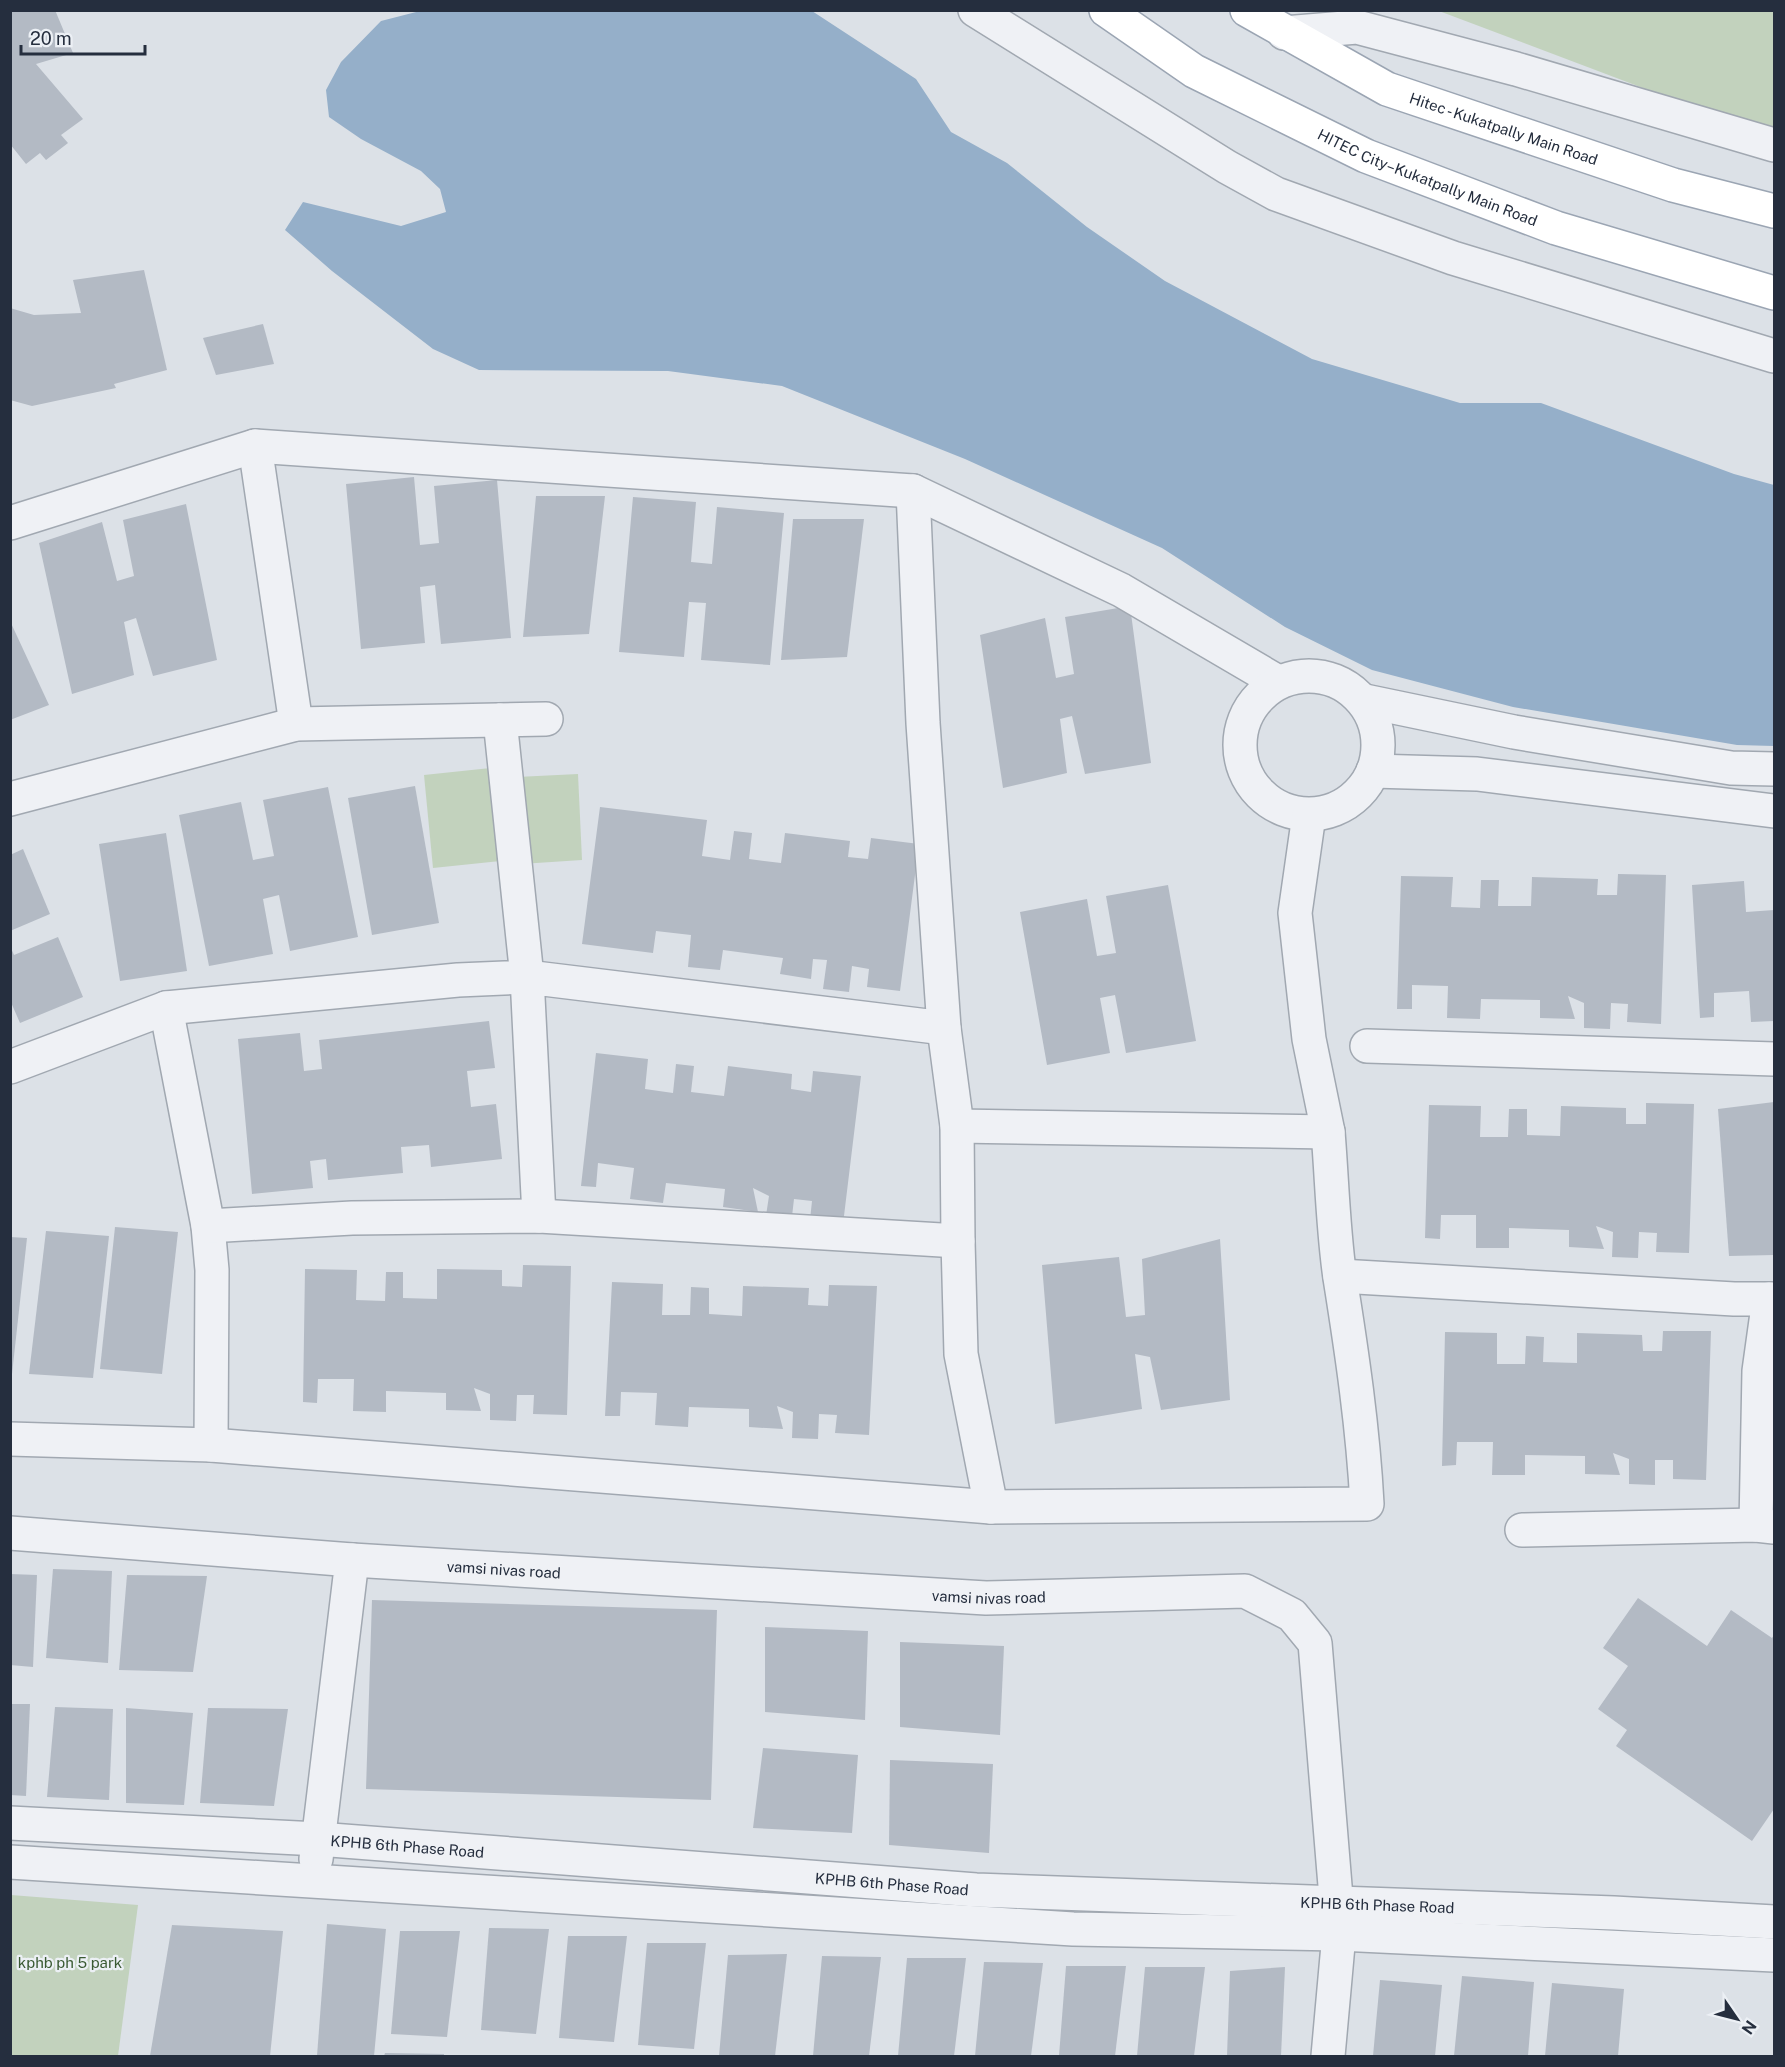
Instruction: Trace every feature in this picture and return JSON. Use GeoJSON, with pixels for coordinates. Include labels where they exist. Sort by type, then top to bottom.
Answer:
{"type":"FeatureCollection","features":[{"type":"Feature","properties":{"kind":"main road","name":"HITEC City–Kukatpally Main Road"},"geometry":{"type":"LineString","coordinates":[[1106,10],[1194,71],[1366,156],[1556,228],[1774,292]]}},
{"type":"Feature","properties":{"kind":"main road","name":"Hitec - Kukatpally Main Road"},"geometry":{"type":"LineString","coordinates":[[1247,10],[1284,33],[1387,89],[1673,185],[1774,211]]}},
{"type":"Feature","properties":{"kind":"street"},"geometry":{"type":"LineString","coordinates":[[975,10],[1227,167],[1276,194],[1453,258],[1774,356]]}},
{"type":"Feature","properties":{"kind":"street"},"geometry":{"type":"LineString","coordinates":[[1284,33],[1357,27],[1516,69],[1774,145]]}},
{"type":"Feature","properties":{"kind":"street"},"geometry":{"type":"LineString","coordinates":[[255,446],[296,724]]}},
{"type":"Feature","properties":{"kind":"street"},"geometry":{"type":"LineString","coordinates":[[10,522],[255,446],[913,491],[1120,590],[1278,682]]}},
{"type":"Feature","properties":{"kind":"street"},"geometry":{"type":"LineString","coordinates":[[913,491],[923,723],[944,1028],[957,1126],[957,1241],[961,1354],[991,1507]]}},
{"type":"Feature","properties":{"kind":"street"},"geometry":{"type":"LineString","coordinates":[[1300,676],[1324,676],[1347,685],[1365,701],[1374,717],[1379,735],[1378,753],[1373,771],[1363,789],[1348,803],[1329,811],[1309,814],[1286,811],[1266,799],[1250,782],[1242,761],[1240,738],[1246,715],[1259,696],[1278,682],[1300,676]]}},
{"type":"Feature","properties":{"kind":"street"},"geometry":{"type":"LineString","coordinates":[[1365,701],[1526,734],[1731,768],[1774,770]]}},
{"type":"Feature","properties":{"kind":"street"},"geometry":{"type":"LineString","coordinates":[[10,799],[296,724],[546,719]]}},
{"type":"Feature","properties":{"kind":"street"},"geometry":{"type":"LineString","coordinates":[[500,720],[527,977],[539,1216]]}},
{"type":"Feature","properties":{"kind":"street"},"geometry":{"type":"LineString","coordinates":[[1373,771],[1477,774],[1774,811]]}},
{"type":"Feature","properties":{"kind":"street"},"geometry":{"type":"LineString","coordinates":[[10,1439],[211,1444],[991,1507],[1367,1504],[1364,1446],[1347,1311],[1340,1276],[1328,1132],[1309,1039],[1295,913],[1309,814]]}},
{"type":"Feature","properties":{"kind":"street"},"geometry":{"type":"LineString","coordinates":[[10,1067],[166,1008],[458,980],[527,977],[944,1028]]}},
{"type":"Feature","properties":{"kind":"street"},"geometry":{"type":"LineString","coordinates":[[166,1008],[208,1226],[212,1270],[211,1444]]}},
{"type":"Feature","properties":{"kind":"street"},"geometry":{"type":"LineString","coordinates":[[1368,1046],[1774,1059]]}},
{"type":"Feature","properties":{"kind":"street"},"geometry":{"type":"LineString","coordinates":[[957,1126],[1328,1132]]}},
{"type":"Feature","properties":{"kind":"street"},"geometry":{"type":"LineString","coordinates":[[208,1226],[362,1217],[539,1216],[957,1241]]}},
{"type":"Feature","properties":{"kind":"street"},"geometry":{"type":"LineString","coordinates":[[1340,1276],[1734,1299],[1772,1299],[1759,1371],[1765,1526],[1522,1530]]}},
{"type":"Feature","properties":{"kind":"street","name":"vamsi nivas road"},"geometry":{"type":"LineString","coordinates":[[10,1533],[352,1560],[986,1598],[1245,1591],[1292,1615],[1315,1644],[1338,1918],[1328,2056]]}},
{"type":"Feature","properties":{"kind":"street"},"geometry":{"type":"LineString","coordinates":[[313,1881],[352,1560]]}},
{"type":"Feature","properties":{"kind":"street","name":"KPHB 6th Phase Road"},"geometry":{"type":"LineString","coordinates":[[10,1823],[318,1839],[1338,1918],[1774,1955]]}},
{"type":"Feature","properties":{"kind":"street","name":"KPHB 6th Phase Road"},"geometry":{"type":"LineString","coordinates":[[10,1862],[1073,1929],[1338,1918],[1614,1913],[1774,1922]]}},
{"type":"Feature","properties":{"kind":"green space"},"geometry":{"type":"Polygon","coordinates":[[[1439,11],[1774,11],[1774,135],[1717,116],[1439,11]]]}},
{"type":"Feature","properties":{"kind":"green space"},"geometry":{"type":"Polygon","coordinates":[[[500,767],[510,860],[433,868],[424,775],[500,767]]]}},
{"type":"Feature","properties":{"kind":"green space"},"geometry":{"type":"Polygon","coordinates":[[[578,774],[582,860],[521,864],[517,777],[578,774]]]}},
{"type":"Feature","properties":{"kind":"green space","name":"kphb ph 5 park"},"geometry":{"type":"Polygon","coordinates":[[[11,1895],[138,1905],[118,2056],[11,2056],[11,1895]]]}},
{"type":"Feature","properties":{"kind":"water"},"geometry":{"type":"Polygon","coordinates":[[[420,11],[812,11],[916,79],[951,132],[1007,163],[1087,227],[1165,281],[1312,359],[1460,403],[1541,403],[1734,474],[1774,485],[1774,746],[1737,745],[1513,707],[1372,670],[1285,627],[1162,548],[965,459],[782,386],[668,371],[479,370],[433,349],[332,271],[285,230],[303,202],[401,226],[446,212],[440,189],[421,171],[361,139],[329,117],[326,90],[341,62],[381,21],[420,11]]]}},
{"type":"Feature","properties":{"kind":"building"},"geometry":{"type":"Polygon","coordinates":[[[10,10],[55,10],[73,53],[36,64],[83,119],[61,135],[68,143],[46,160],[40,153],[26,164],[10,144],[10,10]]]}},
{"type":"Feature","properties":{"kind":"building"},"geometry":{"type":"Polygon","coordinates":[[[144,270],[167,370],[114,384],[116,388],[32,406],[10,400],[10,308],[34,315],[81,313],[73,280],[144,270]]]}},
{"type":"Feature","properties":{"kind":"building"},"geometry":{"type":"Polygon","coordinates":[[[263,324],[274,364],[216,375],[203,338],[263,324]]]}},
{"type":"Feature","properties":{"kind":"building"},"geometry":{"type":"Polygon","coordinates":[[[414,477],[420,545],[439,543],[434,486],[497,480],[511,638],[441,644],[435,585],[420,587],[425,643],[361,649],[346,484],[414,477]]]}},
{"type":"Feature","properties":{"kind":"building"},"geometry":{"type":"Polygon","coordinates":[[[536,496],[605,496],[589,634],[523,637],[536,496]]]}},
{"type":"Feature","properties":{"kind":"building"},"geometry":{"type":"Polygon","coordinates":[[[633,497],[696,502],[691,562],[712,564],[717,507],[784,513],[770,665],[701,660],[706,603],[689,602],[684,657],[619,652],[633,497]]]}},
{"type":"Feature","properties":{"kind":"building"},"geometry":{"type":"Polygon","coordinates":[[[186,504],[217,660],[153,676],[136,618],[124,622],[134,675],[72,694],[39,543],[102,522],[117,581],[134,576],[123,520],[186,504]]]}},
{"type":"Feature","properties":{"kind":"building"},"geometry":{"type":"Polygon","coordinates":[[[793,519],[864,519],[847,657],[781,660],[793,519]]]}},
{"type":"Feature","properties":{"kind":"building"},"geometry":{"type":"Polygon","coordinates":[[[1130,606],[1151,763],[1085,774],[1072,716],[1060,719],[1067,773],[1003,788],[980,635],[1045,618],[1056,678],[1074,674],[1065,617],[1130,606]]]}},
{"type":"Feature","properties":{"kind":"building"},"geometry":{"type":"Polygon","coordinates":[[[10,621],[49,705],[10,720],[10,621]]]}},
{"type":"Feature","properties":{"kind":"building"},"geometry":{"type":"Polygon","coordinates":[[[415,786],[439,923],[372,935],[348,798],[415,786]]]}},
{"type":"Feature","properties":{"kind":"building"},"geometry":{"type":"Polygon","coordinates":[[[328,787],[358,937],[290,951],[279,895],[263,899],[273,954],[209,966],[179,815],[241,802],[253,860],[274,856],[263,800],[328,787]]]}},
{"type":"Feature","properties":{"kind":"building"},"geometry":{"type":"Polygon","coordinates":[[[600,807],[707,820],[702,856],[730,860],[734,831],[752,833],[749,859],[781,863],[785,833],[850,841],[848,857],[868,859],[871,838],[919,844],[900,991],[867,987],[869,969],[852,966],[849,992],[823,989],[827,960],[813,959],[811,979],[780,974],[783,958],[723,950],[720,970],[688,967],[691,935],[656,931],[653,953],[582,944],[600,807]]]}},
{"type":"Feature","properties":{"kind":"building"},"geometry":{"type":"Polygon","coordinates":[[[166,833],[187,971],[120,981],[99,844],[166,833]]]}},
{"type":"Feature","properties":{"kind":"building"},"geometry":{"type":"Polygon","coordinates":[[[23,849],[50,914],[10,931],[10,855],[23,849]]]}},
{"type":"Feature","properties":{"kind":"building"},"geometry":{"type":"Polygon","coordinates":[[[1618,874],[1666,875],[1661,1024],[1627,1022],[1628,1004],[1611,1003],[1610,1029],[1584,1028],[1584,1003],[1568,996],[1575,1019],[1540,1018],[1540,1000],[1481,999],[1480,1019],[1447,1018],[1448,986],[1412,985],[1412,1009],[1397,1009],[1401,876],[1453,877],[1451,907],[1480,908],[1481,880],[1499,880],[1498,906],[1531,906],[1532,877],[1598,879],[1597,895],[1617,895],[1618,874]]]}},
{"type":"Feature","properties":{"kind":"building"},"geometry":{"type":"Polygon","coordinates":[[[1744,881],[1746,912],[1774,910],[1774,1021],[1751,1022],[1749,991],[1714,993],[1714,1017],[1700,1018],[1692,885],[1744,881]]]}},
{"type":"Feature","properties":{"kind":"building"},"geometry":{"type":"Polygon","coordinates":[[[1168,885],[1196,1041],[1126,1053],[1115,995],[1100,998],[1110,1053],[1047,1065],[1020,912],[1087,899],[1097,956],[1116,953],[1106,896],[1168,885]]]}},
{"type":"Feature","properties":{"kind":"building"},"geometry":{"type":"Polygon","coordinates":[[[58,937],[83,997],[20,1023],[10,1000],[10,946],[14,955],[58,937]]]}},
{"type":"Feature","properties":{"kind":"building"},"geometry":{"type":"Polygon","coordinates":[[[489,1021],[495,1068],[467,1071],[471,1107],[496,1104],[502,1159],[431,1167],[429,1145],[401,1147],[403,1173],[328,1180],[326,1159],[310,1161],[313,1188],[252,1194],[238,1039],[300,1033],[304,1071],[322,1069],[319,1040],[489,1021]]]}},
{"type":"Feature","properties":{"kind":"building"},"geometry":{"type":"Polygon","coordinates":[[[596,1053],[648,1059],[645,1089],[673,1093],[676,1064],[694,1066],[691,1092],[724,1096],[728,1066],[792,1074],[791,1089],[811,1092],[813,1071],[861,1076],[843,1224],[810,1220],[812,1201],[794,1199],[791,1225],[765,1222],[769,1196],[753,1188],[758,1212],[723,1207],[725,1189],[666,1183],[663,1203],[630,1199],[634,1168],[598,1163],[596,1187],[581,1186],[596,1053]]]}},
{"type":"Feature","properties":{"kind":"building"},"geometry":{"type":"Polygon","coordinates":[[[1774,1102],[1774,1255],[1729,1256],[1718,1109],[1774,1102]]]}},
{"type":"Feature","properties":{"kind":"building"},"geometry":{"type":"Polygon","coordinates":[[[1646,1103],[1694,1104],[1689,1253],[1656,1252],[1657,1233],[1639,1232],[1638,1258],[1612,1257],[1613,1232],[1596,1226],[1604,1249],[1569,1247],[1569,1230],[1509,1228],[1509,1248],[1476,1248],[1476,1215],[1441,1215],[1440,1239],[1425,1238],[1429,1105],[1481,1106],[1480,1137],[1508,1137],[1509,1109],[1527,1109],[1527,1135],[1560,1136],[1561,1106],[1626,1108],[1626,1124],[1646,1124],[1646,1103]]]}},
{"type":"Feature","properties":{"kind":"building"},"geometry":{"type":"Polygon","coordinates":[[[115,1227],[178,1232],[162,1374],[100,1369],[115,1227]]]}},
{"type":"Feature","properties":{"kind":"building"},"geometry":{"type":"Polygon","coordinates":[[[46,1231],[109,1236],[93,1378],[29,1374],[46,1231]]]}},
{"type":"Feature","properties":{"kind":"building"},"geometry":{"type":"Polygon","coordinates":[[[10,1237],[27,1238],[12,1374],[10,1374],[10,1237]]]}},
{"type":"Feature","properties":{"kind":"building"},"geometry":{"type":"Polygon","coordinates":[[[1220,1239],[1230,1400],[1161,1410],[1150,1357],[1135,1354],[1142,1409],[1055,1424],[1042,1265],[1119,1257],[1126,1317],[1145,1315],[1142,1259],[1220,1239]]]}},
{"type":"Feature","properties":{"kind":"building"},"geometry":{"type":"Polygon","coordinates":[[[523,1265],[571,1266],[567,1415],[533,1414],[534,1395],[517,1395],[516,1421],[490,1420],[490,1394],[474,1388],[481,1411],[446,1410],[446,1393],[386,1391],[386,1412],[353,1411],[354,1379],[318,1379],[317,1403],[303,1402],[305,1269],[357,1270],[356,1300],[385,1301],[386,1272],[403,1272],[403,1298],[437,1299],[437,1269],[502,1270],[502,1286],[522,1287],[523,1265]]]}},
{"type":"Feature","properties":{"kind":"building"},"geometry":{"type":"Polygon","coordinates":[[[612,1282],[663,1284],[662,1315],[690,1315],[691,1287],[709,1288],[709,1314],[742,1316],[743,1286],[809,1288],[808,1305],[828,1306],[829,1285],[877,1286],[869,1435],[835,1433],[837,1415],[819,1414],[818,1439],[792,1438],[793,1412],[777,1406],[783,1429],[749,1427],[749,1409],[689,1407],[688,1427],[655,1425],[657,1393],[621,1392],[620,1416],[605,1416],[612,1282]]]}},
{"type":"Feature","properties":{"kind":"building"},"geometry":{"type":"Polygon","coordinates":[[[1663,1331],[1711,1331],[1706,1480],[1673,1479],[1673,1460],[1655,1460],[1655,1485],[1629,1484],[1629,1459],[1613,1453],[1620,1475],[1585,1474],[1585,1456],[1525,1455],[1525,1475],[1492,1475],[1493,1442],[1457,1442],[1456,1465],[1442,1466],[1445,1332],[1497,1333],[1497,1364],[1525,1364],[1526,1336],[1544,1337],[1543,1362],[1577,1363],[1577,1333],[1642,1335],[1643,1351],[1662,1351],[1663,1331]]]}},
{"type":"Feature","properties":{"kind":"building"},"geometry":{"type":"Polygon","coordinates":[[[53,1569],[112,1571],[108,1663],[46,1658],[53,1569]]]}},
{"type":"Feature","properties":{"kind":"building"},"geometry":{"type":"Polygon","coordinates":[[[10,1574],[37,1575],[33,1667],[10,1665],[10,1574]]]}},
{"type":"Feature","properties":{"kind":"building"},"geometry":{"type":"Polygon","coordinates":[[[127,1575],[207,1576],[193,1672],[119,1670],[127,1575]]]}},
{"type":"Feature","properties":{"kind":"building"},"geometry":{"type":"Polygon","coordinates":[[[1638,1598],[1707,1646],[1731,1610],[1772,1638],[1774,1635],[1774,1809],[1752,1841],[1616,1746],[1627,1730],[1598,1709],[1628,1666],[1603,1648],[1638,1598]]]}},
{"type":"Feature","properties":{"kind":"building"},"geometry":{"type":"Polygon","coordinates":[[[372,1600],[717,1610],[711,1800],[366,1789],[372,1600]]]}},
{"type":"Feature","properties":{"kind":"building"},"geometry":{"type":"Polygon","coordinates":[[[765,1627],[868,1631],[865,1720],[765,1712],[765,1627]]]}},
{"type":"Feature","properties":{"kind":"building"},"geometry":{"type":"Polygon","coordinates":[[[900,1642],[1004,1646],[1000,1735],[900,1727],[900,1642]]]}},
{"type":"Feature","properties":{"kind":"building"},"geometry":{"type":"Polygon","coordinates":[[[10,1704],[30,1704],[26,1796],[10,1795],[10,1704]]]}},
{"type":"Feature","properties":{"kind":"building"},"geometry":{"type":"Polygon","coordinates":[[[55,1707],[113,1709],[109,1800],[47,1797],[55,1707]]]}},
{"type":"Feature","properties":{"kind":"building"},"geometry":{"type":"Polygon","coordinates":[[[126,1708],[193,1713],[184,1805],[126,1803],[126,1708]]]}},
{"type":"Feature","properties":{"kind":"building"},"geometry":{"type":"Polygon","coordinates":[[[208,1708],[288,1709],[274,1806],[200,1803],[208,1708]]]}},
{"type":"Feature","properties":{"kind":"building"},"geometry":{"type":"Polygon","coordinates":[[[763,1748],[858,1755],[852,1833],[753,1828],[763,1748]]]}},
{"type":"Feature","properties":{"kind":"building"},"geometry":{"type":"Polygon","coordinates":[[[890,1760],[993,1764],[989,1853],[889,1845],[890,1760]]]}},
{"type":"Feature","properties":{"kind":"building"},"geometry":{"type":"Polygon","coordinates":[[[327,1924],[386,1929],[374,2056],[317,2056],[327,1924]]]}},
{"type":"Feature","properties":{"kind":"building"},"geometry":{"type":"Polygon","coordinates":[[[172,1925],[283,1931],[270,2056],[150,2056],[172,1925]]]}},
{"type":"Feature","properties":{"kind":"building"},"geometry":{"type":"Polygon","coordinates":[[[489,1928],[549,1929],[536,2034],[481,2030],[489,1928]]]}},
{"type":"Feature","properties":{"kind":"building"},"geometry":{"type":"Polygon","coordinates":[[[400,1931],[460,1931],[447,2037],[391,2034],[400,1931]]]}},
{"type":"Feature","properties":{"kind":"building"},"geometry":{"type":"Polygon","coordinates":[[[568,1936],[627,1936],[614,2042],[559,2038],[568,1936]]]}},
{"type":"Feature","properties":{"kind":"building"},"geometry":{"type":"Polygon","coordinates":[[[647,1943],[706,1943],[694,2049],[638,2045],[647,1943]]]}},
{"type":"Feature","properties":{"kind":"building"},"geometry":{"type":"Polygon","coordinates":[[[787,1954],[775,2056],[719,2056],[728,1955],[787,1954]]]}},
{"type":"Feature","properties":{"kind":"building"},"geometry":{"type":"Polygon","coordinates":[[[822,1956],[881,1957],[869,2056],[813,2056],[822,1956]]]}},
{"type":"Feature","properties":{"kind":"building"},"geometry":{"type":"Polygon","coordinates":[[[907,1958],[966,1958],[954,2056],[898,2056],[907,1958]]]}},
{"type":"Feature","properties":{"kind":"building"},"geometry":{"type":"Polygon","coordinates":[[[984,1962],[1043,1963],[1031,2056],[975,2056],[984,1962]]]}},
{"type":"Feature","properties":{"kind":"building"},"geometry":{"type":"Polygon","coordinates":[[[1066,1966],[1126,1966],[1115,2056],[1059,2056],[1066,1966]]]}},
{"type":"Feature","properties":{"kind":"building"},"geometry":{"type":"Polygon","coordinates":[[[1145,1967],[1205,1967],[1194,2056],[1137,2056],[1145,1967]]]}},
{"type":"Feature","properties":{"kind":"building"},"geometry":{"type":"Polygon","coordinates":[[[1285,1967],[1281,2056],[1227,2056],[1230,1971],[1285,1967]]]}},
{"type":"Feature","properties":{"kind":"building"},"geometry":{"type":"Polygon","coordinates":[[[1462,1976],[1534,1982],[1528,2056],[1454,2056],[1462,1976]]]}},
{"type":"Feature","properties":{"kind":"building"},"geometry":{"type":"Polygon","coordinates":[[[1380,1980],[1442,1985],[1435,2056],[1373,2056],[1380,1980]]]}},
{"type":"Feature","properties":{"kind":"building"},"geometry":{"type":"Polygon","coordinates":[[[1552,1983],[1624,1989],[1618,2056],[1545,2056],[1552,1983]]]}},
{"type":"Feature","properties":{"kind":"building"},"geometry":{"type":"Polygon","coordinates":[[[385,2053],[444,2054],[444,2056],[384,2056],[385,2053]]]}}]}
